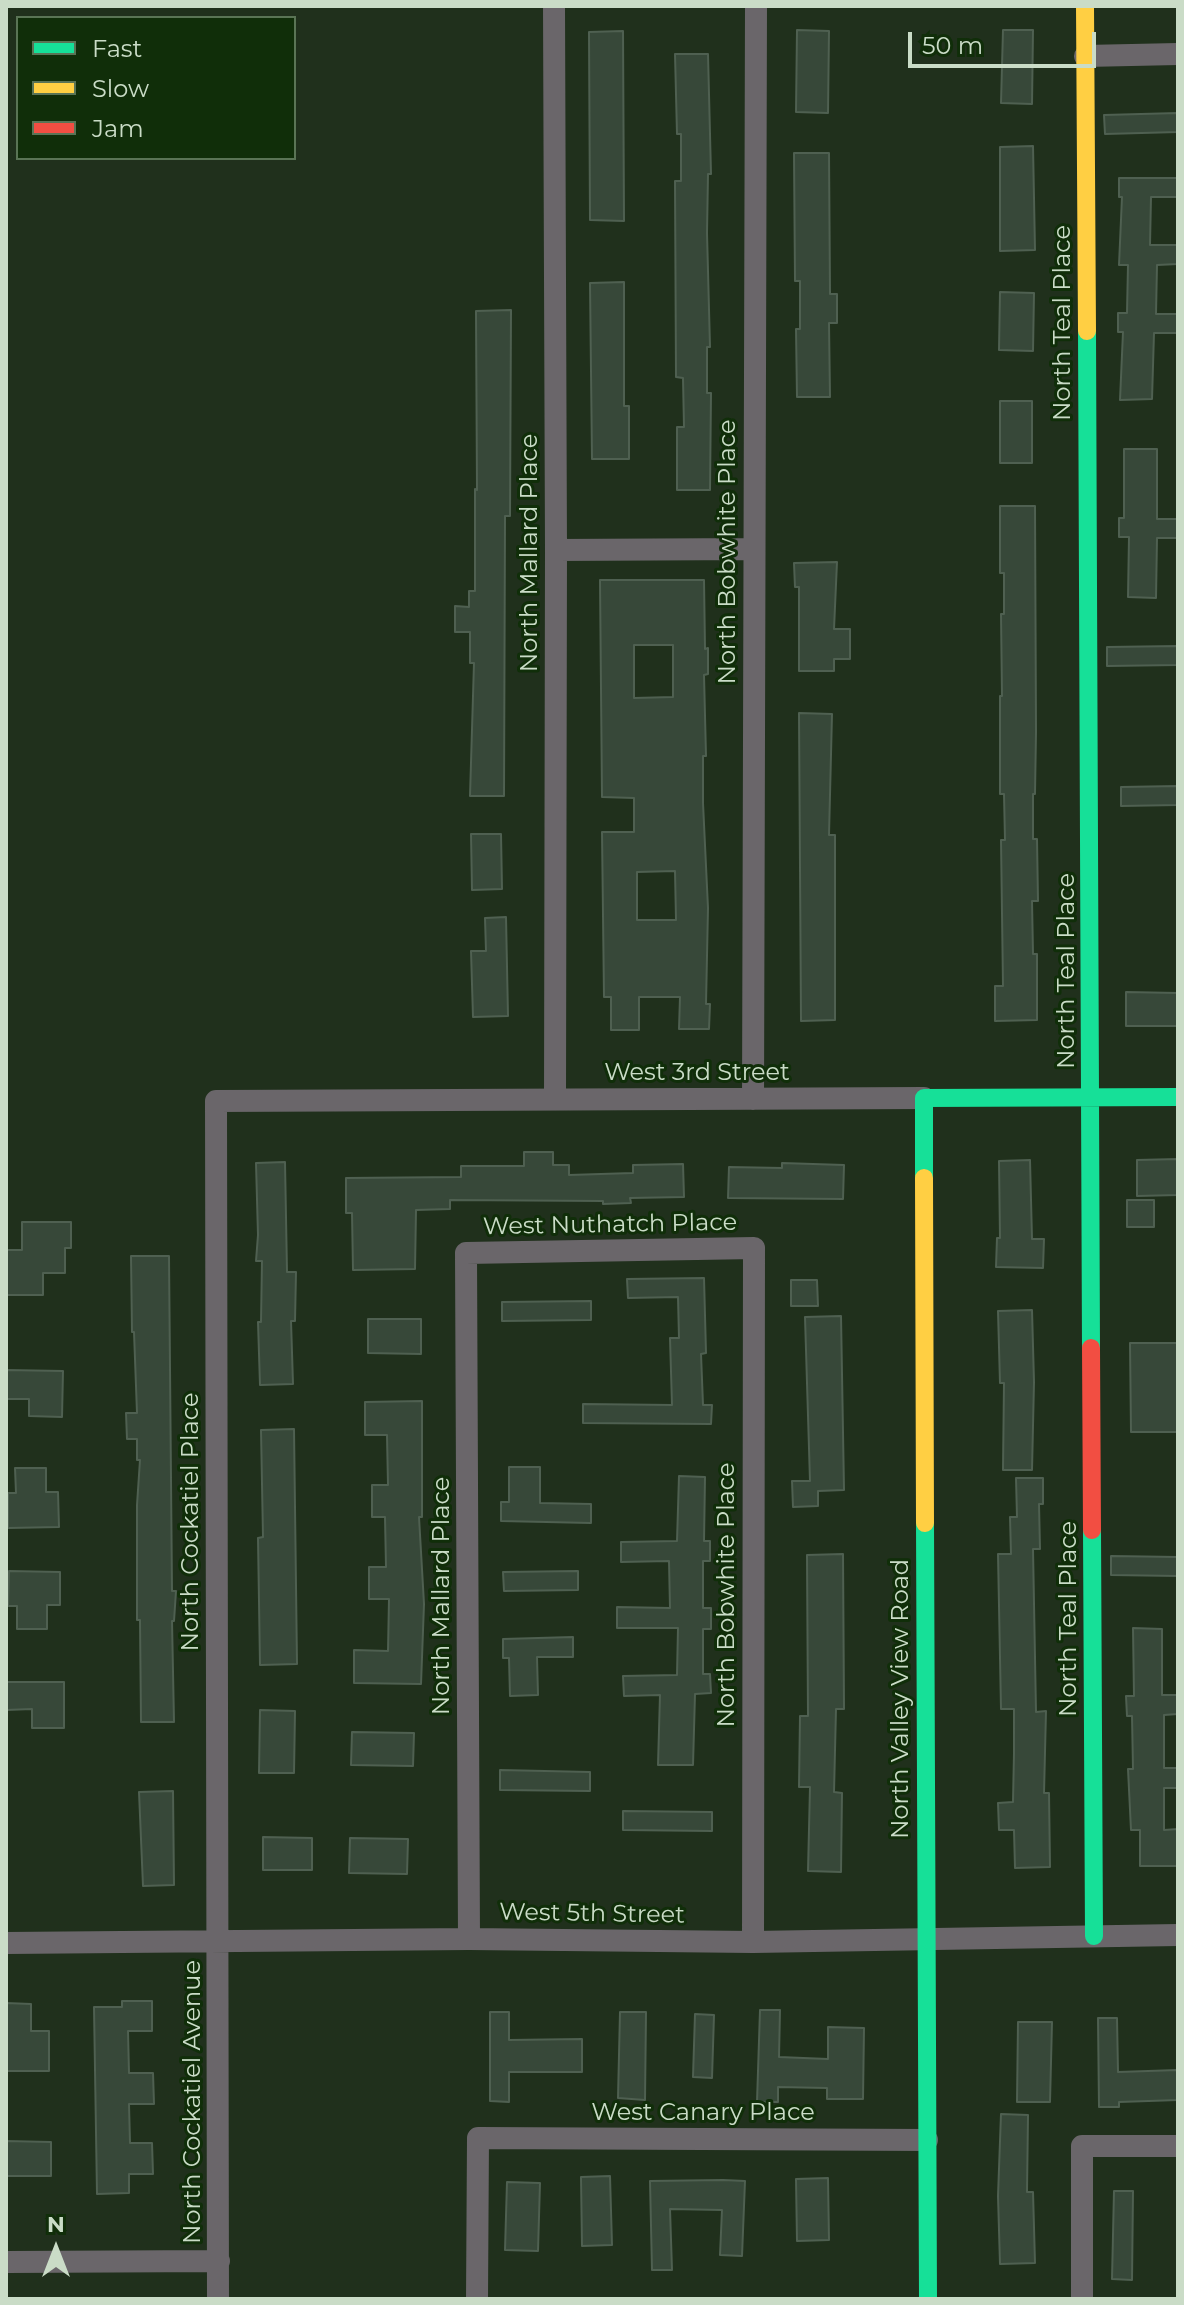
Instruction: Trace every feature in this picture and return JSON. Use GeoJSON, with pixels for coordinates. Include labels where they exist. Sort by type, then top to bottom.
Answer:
{"type":"FeatureCollection","features":[{"type":"Feature","properties":{"kind":"street","name":"North Mallard Place"},"geometry":{"type":"LineString","coordinates":[[554,6],[555,1099]]}},
{"type":"Feature","properties":{"kind":"street","name":"North Bobwhite Place"},"geometry":{"type":"LineString","coordinates":[[753,1099],[756,6]]}},
{"type":"Feature","properties":{"kind":"street","name":"North Teal Place"},"geometry":{"type":"LineString","coordinates":[[1085,6],[1094,1936]]}},
{"type":"Feature","properties":{"kind":"street"},"geometry":{"type":"LineString","coordinates":[[1085,56],[1178,54]]}},
{"type":"Feature","properties":{"kind":"street"},"geometry":{"type":"LineString","coordinates":[[556,550],[754,549]]}},
{"type":"Feature","properties":{"kind":"street","name":"West 3rd Street"},"geometry":{"type":"LineString","coordinates":[[216,1101],[1178,1097]]}},
{"type":"Feature","properties":{"kind":"street","name":"North Valley View Road"},"geometry":{"type":"LineString","coordinates":[[924,1098],[928,2299]]}},
{"type":"Feature","properties":{"kind":"street","name":"North Cockatiel Place"},"geometry":{"type":"LineString","coordinates":[[216,1101],[218,1942]]}},
{"type":"Feature","properties":{"kind":"street","name":"North Bobwhite Place"},"geometry":{"type":"LineString","coordinates":[[753,1942],[754,1248]]}},
{"type":"Feature","properties":{"kind":"street","name":"West Nuthatch Place"},"geometry":{"type":"LineString","coordinates":[[466,1253],[754,1248]]}},
{"type":"Feature","properties":{"kind":"street","name":"North Mallard Place"},"geometry":{"type":"LineString","coordinates":[[466,1253],[469,1939]]}},
{"type":"Feature","properties":{"kind":"street","name":"West 5th Street"},"geometry":{"type":"LineString","coordinates":[[6,1943],[469,1939],[753,1942],[1178,1935]]}},
{"type":"Feature","properties":{"kind":"street","name":"North Cockatiel Avenue"},"geometry":{"type":"LineString","coordinates":[[218,1942],[218,2299]]}},
{"type":"Feature","properties":{"kind":"street","name":"West Canary Place"},"geometry":{"type":"LineString","coordinates":[[477,2299],[478,2138],[927,2140]]}},
{"type":"Feature","properties":{"kind":"street"},"geometry":{"type":"LineString","coordinates":[[1082,2299],[1082,2146],[1178,2146]]}},
{"type":"Feature","properties":{"kind":"street"},"geometry":{"type":"LineString","coordinates":[[6,2262],[219,2261]]}},
{"type":"Feature","properties":{"kind":"building"},"geometry":{"type":"Polygon","coordinates":[[[797,30],[829,31],[828,113],[796,112],[797,30]]]}},
{"type":"Feature","properties":{"kind":"building"},"geometry":{"type":"Polygon","coordinates":[[[1003,30],[1033,30],[1032,104],[1001,103],[1003,30]]]}},
{"type":"Feature","properties":{"kind":"building"},"geometry":{"type":"Polygon","coordinates":[[[623,31],[624,221],[590,220],[589,32],[623,31]]]}},
{"type":"Feature","properties":{"kind":"building"},"geometry":{"type":"Polygon","coordinates":[[[675,54],[708,54],[711,174],[708,174],[710,347],[707,347],[707,393],[711,393],[710,490],[677,490],[677,427],[684,427],[683,378],[676,377],[675,181],[681,181],[681,134],[677,134],[675,54]]]}},
{"type":"Feature","properties":{"kind":"building"},"geometry":{"type":"Polygon","coordinates":[[[1178,113],[1178,132],[1105,134],[1104,115],[1178,113]]]}},
{"type":"Feature","properties":{"kind":"building"},"geometry":{"type":"Polygon","coordinates":[[[1033,146],[1035,250],[1000,251],[1000,147],[1033,146]]]}},
{"type":"Feature","properties":{"kind":"building"},"geometry":{"type":"Polygon","coordinates":[[[794,153],[829,153],[830,294],[837,294],[837,323],[829,323],[830,397],[797,397],[796,329],[800,329],[800,281],[795,281],[794,153]]]}},
{"type":"Feature","properties":{"kind":"building"},"geometry":{"type":"Polygon","coordinates":[[[1119,178],[1178,178],[1178,197],[1151,197],[1150,245],[1178,245],[1178,264],[1157,265],[1156,314],[1178,314],[1178,333],[1154,333],[1152,399],[1120,400],[1123,332],[1118,332],[1118,313],[1127,313],[1128,265],[1119,265],[1122,197],[1119,197],[1119,178]]]}},
{"type":"Feature","properties":{"kind":"building"},"geometry":{"type":"Polygon","coordinates":[[[624,282],[624,406],[629,406],[629,459],[592,459],[590,283],[624,282]]]}},
{"type":"Feature","properties":{"kind":"building"},"geometry":{"type":"Polygon","coordinates":[[[1000,292],[1034,293],[1033,351],[999,350],[1000,292]]]}},
{"type":"Feature","properties":{"kind":"building"},"geometry":{"type":"Polygon","coordinates":[[[511,310],[510,516],[505,516],[504,796],[470,796],[474,663],[470,663],[470,632],[455,632],[455,606],[469,607],[469,591],[475,591],[476,311],[511,310]]]}},
{"type":"Feature","properties":{"kind":"building"},"geometry":{"type":"Polygon","coordinates":[[[1000,401],[1032,401],[1032,463],[1000,463],[1000,401]]]}},
{"type":"Feature","properties":{"kind":"building"},"geometry":{"type":"Polygon","coordinates":[[[1124,449],[1157,449],[1157,519],[1178,519],[1178,538],[1157,538],[1156,598],[1128,597],[1129,537],[1119,537],[1119,518],[1124,518],[1124,449]]]}},
{"type":"Feature","properties":{"kind":"building"},"geometry":{"type":"Polygon","coordinates":[[[1000,506],[1035,506],[1033,839],[1037,839],[1038,901],[1032,901],[1033,954],[1037,954],[1037,1020],[995,1021],[995,986],[1003,986],[1001,840],[1005,840],[1004,794],[1000,794],[1004,573],[1000,573],[1000,506]]]}},
{"type":"Feature","properties":{"kind":"building"},"geometry":{"type":"Polygon","coordinates":[[[837,562],[834,629],[850,629],[850,659],[834,659],[834,671],[799,671],[799,587],[795,587],[794,563],[837,562]]]}},
{"type":"Feature","properties":{"kind":"building"},"geometry":{"type":"Polygon","coordinates":[[[600,580],[704,580],[708,674],[704,675],[706,756],[703,756],[703,803],[709,1029],[679,1029],[680,997],[639,997],[639,1030],[611,1030],[611,997],[604,997],[602,832],[634,832],[634,798],[602,797],[600,580]],[[634,645],[634,698],[673,697],[673,645],[634,645]],[[675,871],[637,872],[637,920],[676,920],[675,871]]]}},
{"type":"Feature","properties":{"kind":"building"},"geometry":{"type":"Polygon","coordinates":[[[1178,646],[1178,665],[1107,666],[1107,647],[1178,646]]]}},
{"type":"Feature","properties":{"kind":"building"},"geometry":{"type":"Polygon","coordinates":[[[799,713],[832,714],[829,835],[835,835],[835,1020],[801,1021],[799,713]]]}},
{"type":"Feature","properties":{"kind":"building"},"geometry":{"type":"Polygon","coordinates":[[[1178,786],[1178,805],[1121,806],[1121,787],[1178,786]]]}},
{"type":"Feature","properties":{"kind":"building"},"geometry":{"type":"Polygon","coordinates":[[[471,834],[501,834],[502,889],[472,890],[471,834]]]}},
{"type":"Feature","properties":{"kind":"building"},"geometry":{"type":"Polygon","coordinates":[[[506,917],[508,1016],[473,1017],[471,951],[486,951],[485,918],[506,917]]]}},
{"type":"Feature","properties":{"kind":"building"},"geometry":{"type":"Polygon","coordinates":[[[1126,992],[1178,993],[1178,1026],[1126,1026],[1126,992]]]}},
{"type":"Feature","properties":{"kind":"building"},"geometry":{"type":"Polygon","coordinates":[[[524,1152],[553,1152],[553,1165],[569,1165],[569,1175],[633,1173],[633,1165],[683,1164],[684,1197],[630,1198],[631,1203],[603,1204],[603,1201],[450,1200],[450,1209],[416,1210],[415,1269],[353,1270],[352,1213],[346,1213],[346,1178],[461,1177],[461,1166],[524,1166],[524,1152]]]}},
{"type":"Feature","properties":{"kind":"building"},"geometry":{"type":"Polygon","coordinates":[[[1178,1159],[1178,1195],[1137,1196],[1137,1160],[1178,1159]]]}},
{"type":"Feature","properties":{"kind":"building"},"geometry":{"type":"Polygon","coordinates":[[[1030,1160],[1032,1239],[1044,1239],[1043,1268],[996,1267],[997,1238],[1000,1238],[999,1161],[1030,1160]]]}},
{"type":"Feature","properties":{"kind":"building"},"geometry":{"type":"Polygon","coordinates":[[[285,1162],[287,1272],[296,1272],[295,1321],[291,1321],[293,1384],[260,1385],[258,1322],[261,1322],[262,1261],[256,1261],[256,1163],[285,1162]]]}},
{"type":"Feature","properties":{"kind":"building"},"geometry":{"type":"Polygon","coordinates":[[[782,1163],[844,1165],[843,1199],[728,1198],[729,1167],[782,1168],[782,1163]]]}},
{"type":"Feature","properties":{"kind":"building"},"geometry":{"type":"Polygon","coordinates":[[[1127,1200],[1154,1200],[1154,1227],[1127,1227],[1127,1200]]]}},
{"type":"Feature","properties":{"kind":"building"},"geometry":{"type":"Polygon","coordinates":[[[22,1222],[71,1222],[71,1248],[65,1248],[65,1273],[43,1273],[43,1295],[6,1295],[6,1250],[22,1250],[22,1222]]]}},
{"type":"Feature","properties":{"kind":"building"},"geometry":{"type":"Polygon","coordinates":[[[131,1256],[169,1256],[172,1591],[176,1591],[172,1621],[174,1722],[141,1722],[140,1620],[137,1620],[140,1460],[137,1460],[137,1439],[127,1439],[126,1413],[137,1413],[131,1256]]]}},
{"type":"Feature","properties":{"kind":"building"},"geometry":{"type":"Polygon","coordinates":[[[704,1278],[706,1353],[701,1354],[703,1405],[712,1405],[711,1424],[583,1423],[583,1404],[672,1405],[670,1338],[679,1338],[678,1297],[628,1298],[627,1279],[704,1278]]]}},
{"type":"Feature","properties":{"kind":"building"},"geometry":{"type":"Polygon","coordinates":[[[791,1280],[817,1280],[818,1306],[791,1306],[791,1280]]]}},
{"type":"Feature","properties":{"kind":"building"},"geometry":{"type":"Polygon","coordinates":[[[591,1301],[591,1320],[502,1321],[502,1302],[591,1301]]]}},
{"type":"Feature","properties":{"kind":"building"},"geometry":{"type":"Polygon","coordinates":[[[1032,1310],[1032,1470],[1003,1470],[1004,1383],[1000,1383],[998,1311],[1032,1310]]]}},
{"type":"Feature","properties":{"kind":"building"},"geometry":{"type":"Polygon","coordinates":[[[841,1316],[844,1490],[818,1491],[818,1506],[793,1507],[792,1481],[810,1481],[805,1317],[841,1316]]]}},
{"type":"Feature","properties":{"kind":"building"},"geometry":{"type":"Polygon","coordinates":[[[368,1319],[421,1319],[421,1354],[368,1353],[368,1319]]]}},
{"type":"Feature","properties":{"kind":"building"},"geometry":{"type":"Polygon","coordinates":[[[1130,1343],[1178,1343],[1178,1432],[1131,1432],[1130,1343]]]}},
{"type":"Feature","properties":{"kind":"building"},"geometry":{"type":"Polygon","coordinates":[[[6,1370],[63,1371],[62,1417],[29,1416],[29,1399],[6,1399],[6,1370]]]}},
{"type":"Feature","properties":{"kind":"building"},"geometry":{"type":"Polygon","coordinates":[[[422,1401],[422,1517],[419,1517],[424,1604],[421,1684],[354,1683],[354,1650],[388,1651],[389,1599],[369,1599],[369,1567],[386,1567],[385,1517],[372,1517],[372,1485],[388,1485],[387,1435],[365,1435],[365,1402],[422,1401]]]}},
{"type":"Feature","properties":{"kind":"building"},"geometry":{"type":"Polygon","coordinates":[[[294,1429],[297,1664],[260,1665],[258,1538],[263,1537],[261,1430],[294,1429]]]}},
{"type":"Feature","properties":{"kind":"building"},"geometry":{"type":"Polygon","coordinates":[[[509,1467],[540,1467],[540,1503],[591,1504],[591,1523],[501,1521],[501,1502],[509,1502],[509,1467]]]}},
{"type":"Feature","properties":{"kind":"building"},"geometry":{"type":"Polygon","coordinates":[[[15,1468],[46,1468],[46,1492],[58,1492],[59,1527],[8,1528],[8,1493],[16,1493],[15,1468]]]}},
{"type":"Feature","properties":{"kind":"building"},"geometry":{"type":"Polygon","coordinates":[[[679,1476],[705,1477],[704,1541],[710,1541],[710,1561],[703,1561],[703,1608],[711,1608],[711,1629],[703,1629],[703,1674],[710,1674],[711,1693],[695,1694],[693,1765],[658,1765],[660,1695],[624,1696],[623,1676],[677,1675],[678,1628],[617,1628],[617,1607],[670,1608],[669,1561],[621,1562],[621,1542],[677,1541],[679,1476]]]}},
{"type":"Feature","properties":{"kind":"building"},"geometry":{"type":"Polygon","coordinates":[[[1016,1478],[1043,1478],[1043,1504],[1039,1504],[1040,1549],[1033,1549],[1036,1712],[1046,1711],[1044,1793],[1049,1793],[1050,1867],[1015,1868],[1014,1830],[999,1830],[998,1803],[1013,1802],[1014,1709],[1001,1709],[998,1554],[1011,1554],[1010,1517],[1017,1517],[1016,1478]]]}},
{"type":"Feature","properties":{"kind":"building"},"geometry":{"type":"Polygon","coordinates":[[[843,1554],[844,1709],[836,1709],[834,1792],[842,1793],[841,1872],[808,1871],[810,1787],[799,1787],[800,1716],[808,1716],[807,1555],[843,1554]]]}},
{"type":"Feature","properties":{"kind":"building"},"geometry":{"type":"Polygon","coordinates":[[[1111,1556],[1178,1557],[1178,1576],[1111,1575],[1111,1556]]]}},
{"type":"Feature","properties":{"kind":"building"},"geometry":{"type":"Polygon","coordinates":[[[9,1571],[60,1572],[60,1605],[47,1605],[47,1629],[17,1629],[17,1606],[8,1606],[9,1571]]]}},
{"type":"Feature","properties":{"kind":"building"},"geometry":{"type":"Polygon","coordinates":[[[578,1571],[578,1590],[504,1591],[503,1572],[578,1571]]]}},
{"type":"Feature","properties":{"kind":"building"},"geometry":{"type":"Polygon","coordinates":[[[1133,1628],[1162,1629],[1162,1695],[1178,1695],[1178,1714],[1164,1715],[1164,1768],[1178,1768],[1178,1788],[1164,1788],[1164,1830],[1178,1829],[1178,1866],[1140,1866],[1140,1830],[1131,1830],[1128,1769],[1133,1769],[1132,1716],[1127,1716],[1126,1696],[1134,1696],[1133,1628]]]}},
{"type":"Feature","properties":{"kind":"building"},"geometry":{"type":"Polygon","coordinates":[[[573,1637],[573,1657],[537,1657],[538,1695],[510,1696],[509,1658],[503,1658],[503,1639],[573,1637]]]}},
{"type":"Feature","properties":{"kind":"building"},"geometry":{"type":"Polygon","coordinates":[[[6,1682],[64,1682],[64,1728],[32,1728],[32,1709],[6,1710],[6,1682]]]}},
{"type":"Feature","properties":{"kind":"building"},"geometry":{"type":"Polygon","coordinates":[[[260,1710],[295,1711],[294,1773],[259,1773],[260,1710]]]}},
{"type":"Feature","properties":{"kind":"building"},"geometry":{"type":"Polygon","coordinates":[[[352,1732],[414,1733],[413,1766],[351,1765],[352,1732]]]}},
{"type":"Feature","properties":{"kind":"building"},"geometry":{"type":"Polygon","coordinates":[[[500,1770],[590,1772],[590,1791],[500,1790],[500,1770]]]}},
{"type":"Feature","properties":{"kind":"building"},"geometry":{"type":"Polygon","coordinates":[[[173,1791],[174,1885],[143,1886],[139,1792],[173,1791]]]}},
{"type":"Feature","properties":{"kind":"building"},"geometry":{"type":"Polygon","coordinates":[[[623,1811],[712,1812],[712,1831],[623,1830],[623,1811]]]}},
{"type":"Feature","properties":{"kind":"building"},"geometry":{"type":"Polygon","coordinates":[[[263,1837],[312,1838],[312,1870],[263,1870],[263,1837]]]}},
{"type":"Feature","properties":{"kind":"building"},"geometry":{"type":"Polygon","coordinates":[[[350,1838],[408,1839],[407,1874],[349,1873],[350,1838]]]}},
{"type":"Feature","properties":{"kind":"building"},"geometry":{"type":"Polygon","coordinates":[[[122,2001],[152,2001],[152,2031],[128,2031],[129,2073],[153,2073],[154,2104],[129,2104],[130,2143],[152,2143],[153,2174],[129,2174],[129,2193],[97,2194],[94,2007],[122,2007],[122,2001]]]}},
{"type":"Feature","properties":{"kind":"building"},"geometry":{"type":"Polygon","coordinates":[[[6,2003],[31,2004],[31,2031],[49,2031],[49,2071],[6,2071],[6,2003]]]}},
{"type":"Feature","properties":{"kind":"building"},"geometry":{"type":"Polygon","coordinates":[[[760,2010],[780,2010],[779,2057],[828,2059],[828,2027],[864,2028],[863,2099],[827,2099],[827,2088],[778,2087],[778,2102],[757,2102],[760,2010]]]}},
{"type":"Feature","properties":{"kind":"building"},"geometry":{"type":"Polygon","coordinates":[[[490,2012],[509,2012],[509,2040],[582,2039],[582,2072],[509,2072],[509,2102],[490,2101],[490,2012]]]}},
{"type":"Feature","properties":{"kind":"building"},"geometry":{"type":"Polygon","coordinates":[[[620,2012],[646,2012],[645,2100],[618,2098],[620,2012]]]}},
{"type":"Feature","properties":{"kind":"building"},"geometry":{"type":"Polygon","coordinates":[[[695,2014],[714,2015],[712,2078],[693,2077],[695,2014]]]}},
{"type":"Feature","properties":{"kind":"building"},"geometry":{"type":"Polygon","coordinates":[[[1098,2018],[1117,2018],[1118,2072],[1178,2070],[1178,2100],[1119,2102],[1119,2107],[1099,2107],[1098,2018]]]}},
{"type":"Feature","properties":{"kind":"building"},"geometry":{"type":"Polygon","coordinates":[[[1018,2022],[1052,2022],[1050,2102],[1017,2102],[1018,2022]]]}},
{"type":"Feature","properties":{"kind":"building"},"geometry":{"type":"Polygon","coordinates":[[[1001,2114],[1028,2115],[1027,2192],[1033,2192],[1035,2263],[1000,2264],[998,2196],[1001,2114]]]}},
{"type":"Feature","properties":{"kind":"building"},"geometry":{"type":"Polygon","coordinates":[[[6,2141],[51,2142],[51,2176],[6,2176],[6,2141]]]}},
{"type":"Feature","properties":{"kind":"building"},"geometry":{"type":"Polygon","coordinates":[[[610,2176],[612,2245],[582,2246],[581,2177],[610,2176]]]}},
{"type":"Feature","properties":{"kind":"building"},"geometry":{"type":"Polygon","coordinates":[[[828,2178],[829,2240],[797,2241],[796,2179],[828,2178]]]}},
{"type":"Feature","properties":{"kind":"building"},"geometry":{"type":"Polygon","coordinates":[[[650,2181],[745,2181],[742,2256],[720,2255],[722,2210],[670,2209],[672,2270],[652,2270],[650,2181]]]}},
{"type":"Feature","properties":{"kind":"building"},"geometry":{"type":"Polygon","coordinates":[[[507,2182],[540,2183],[538,2251],[505,2250],[507,2182]]]}},
{"type":"Feature","properties":{"kind":"building"},"geometry":{"type":"Polygon","coordinates":[[[1114,2191],[1133,2191],[1132,2280],[1112,2279],[1114,2191]]]}},
{"type":"Feature","properties":{"kind":"traffic: fast"},"geometry":{"type":"LineString","coordinates":[[1087,331],[1091,1348]]}},
{"type":"Feature","properties":{"kind":"traffic: fast"},"geometry":{"type":"LineString","coordinates":[[924,1178],[924,1098],[1178,1097]]}},
{"type":"Feature","properties":{"kind":"traffic: fast"},"geometry":{"type":"LineString","coordinates":[[925,1523],[928,2299]]}},
{"type":"Feature","properties":{"kind":"traffic: fast"},"geometry":{"type":"LineString","coordinates":[[1092,1530],[1094,1936]]}},
{"type":"Feature","properties":{"kind":"traffic: slow"},"geometry":{"type":"LineString","coordinates":[[1085,6],[1087,331]]}},
{"type":"Feature","properties":{"kind":"traffic: slow"},"geometry":{"type":"LineString","coordinates":[[924,1178],[925,1523]]}},
{"type":"Feature","properties":{"kind":"traffic: jam"},"geometry":{"type":"LineString","coordinates":[[1091,1348],[1092,1530]]}}]}
